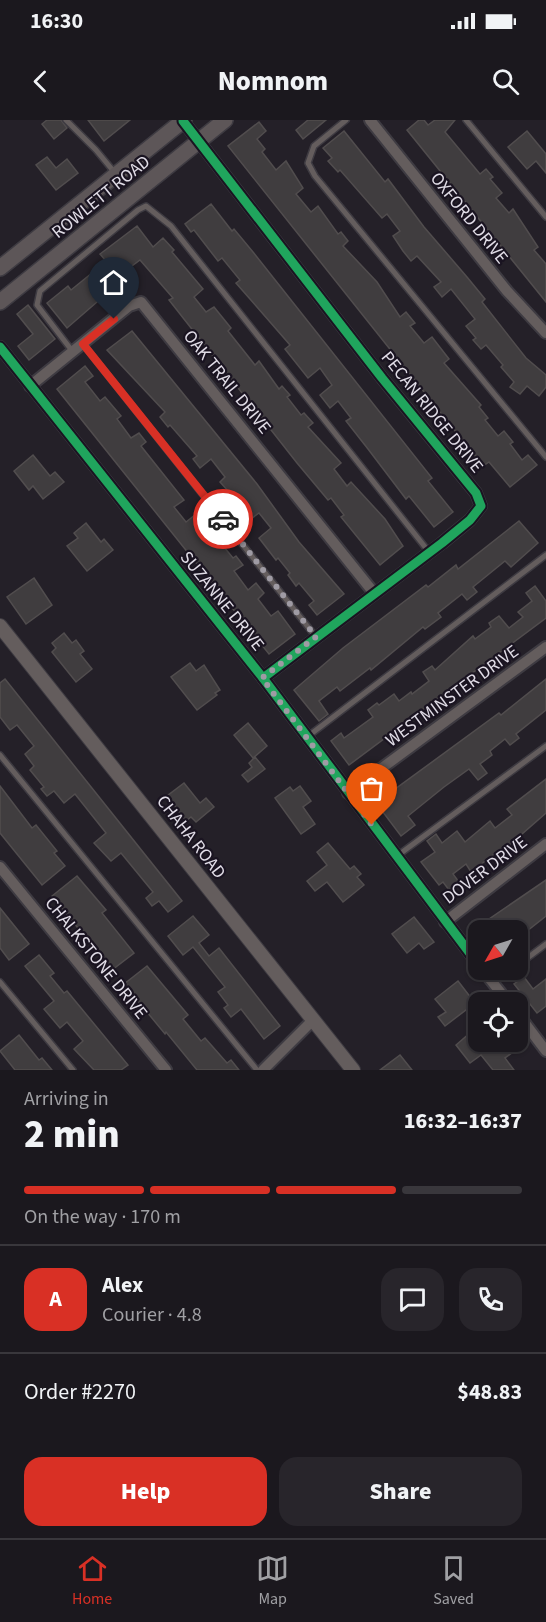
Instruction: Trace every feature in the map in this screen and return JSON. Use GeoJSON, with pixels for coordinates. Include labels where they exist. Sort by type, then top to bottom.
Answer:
{"type":"FeatureCollection","features":[{"type":"Feature","properties":{"kind":"main road","name":"ROWLETT ROAD"},"geometry":{"type":"LineString","coordinates":[[0,268],[184,120]]}},
{"type":"Feature","properties":{"kind":"main road","name":"ROWLETT ROAD"},"geometry":{"type":"LineString","coordinates":[[0,302],[225,120]]}},
{"type":"Feature","properties":{"kind":"street","name":"PECAN RIDGE DRIVE"},"geometry":{"type":"LineString","coordinates":[[184,120],[375,369],[476,493],[481,506],[470,520],[262,678]]}},
{"type":"Feature","properties":{"kind":"street","name":"OXFORD DRIVE"},"geometry":{"type":"LineString","coordinates":[[370,120],[507,291],[546,333]]}},
{"type":"Feature","properties":{"kind":"street","name":"OAK TRAIL DRIVE"},"geometry":{"type":"LineString","coordinates":[[30,386],[135,302],[145,304],[374,593]]}},
{"type":"Feature","properties":{"kind":"street","name":"SUZANNE DRIVE"},"geometry":{"type":"LineString","coordinates":[[0,347],[262,678],[468,951]]}},
{"type":"Feature","properties":{"kind":"street","name":"CHAHA ROAD"},"geometry":{"type":"LineString","coordinates":[[0,626],[353,1070]]}},
{"type":"Feature","properties":{"kind":"street","name":"WESTMINSTER DRIVE"},"geometry":{"type":"LineString","coordinates":[[348,793],[546,647]]}},
{"type":"Feature","properties":{"kind":"street","name":"DOVER DRIVE"},"geometry":{"type":"LineString","coordinates":[[445,922],[546,844]]}},
{"type":"Feature","properties":{"kind":"street","name":"CHALKSTONE DRIVE"},"geometry":{"type":"LineString","coordinates":[[0,867],[166,1070]]}},
{"type":"Feature","properties":{"kind":"street"},"geometry":{"type":"LineString","coordinates":[[491,980],[500,992]]}},
{"type":"Feature","properties":{"kind":"street"},"geometry":{"type":"LineString","coordinates":[[263,1070],[313,1020]]}},
{"type":"Feature","properties":{"kind":"street"},"geometry":{"type":"LineString","coordinates":[[528,1024],[542,1038],[546,1051]]}},
{"type":"Feature","properties":{"kind":"lane"},"geometry":{"type":"LineString","coordinates":[[66,120],[116,174]]}},
{"type":"Feature","properties":{"kind":"lane"},"geometry":{"type":"LineString","coordinates":[[346,120],[314,146],[308,163],[315,176],[546,457]]}},
{"type":"Feature","properties":{"kind":"lane"},"geometry":{"type":"LineString","coordinates":[[466,120],[546,217]]}},
{"type":"Feature","properties":{"kind":"lane"},"geometry":{"type":"LineString","coordinates":[[73,352],[37,305],[40,291],[138,210],[146,206],[151,208],[171,226],[429,552]]}},
{"type":"Feature","properties":{"kind":"lane"},"geometry":{"type":"LineString","coordinates":[[83,344],[316,637]]}},
{"type":"Feature","properties":{"kind":"lane"},"geometry":{"type":"LineString","coordinates":[[307,737],[546,555]]}},
{"type":"Feature","properties":{"kind":"lane"},"geometry":{"type":"LineString","coordinates":[[396,857],[546,746]]}},
{"type":"Feature","properties":{"kind":"lane"},"geometry":{"type":"LineString","coordinates":[[0,754],[257,1070]]}},
{"type":"Feature","properties":{"kind":"lane"},"geometry":{"type":"LineString","coordinates":[[528,958],[546,944]]}},
{"type":"Feature","properties":{"kind":"lane"},"geometry":{"type":"LineString","coordinates":[[493,983],[497,980]]}},
{"type":"Feature","properties":{"kind":"lane"},"geometry":{"type":"LineString","coordinates":[[0,982],[74,1070]]}},
{"type":"Feature","properties":{"kind":"building"},"geometry":{"type":"Polygon","coordinates":[[[47,120],[61,120],[67,128],[54,139],[42,124],[47,120]]]}},
{"type":"Feature","properties":{"kind":"building"},"geometry":{"type":"Polygon","coordinates":[[[88,120],[130,120],[104,141],[88,120]]]}},
{"type":"Feature","properties":{"kind":"building"},"geometry":{"type":"Polygon","coordinates":[[[308,120],[326,120],[303,139],[296,130],[308,120]]]}},
{"type":"Feature","properties":{"kind":"building"},"geometry":{"type":"Polygon","coordinates":[[[419,120],[424,120],[428,125],[435,120],[455,120],[445,132],[480,174],[486,169],[493,177],[490,179],[502,193],[496,198],[509,213],[513,209],[538,247],[534,250],[546,264],[546,302],[407,130],[419,120]]]}},
{"type":"Feature","properties":{"kind":"building"},"geometry":{"type":"Polygon","coordinates":[[[259,122],[266,131],[257,139],[265,149],[262,152],[276,170],[286,161],[303,188],[296,194],[311,212],[318,206],[338,234],[341,232],[348,241],[343,246],[377,282],[400,317],[406,312],[415,323],[410,326],[424,343],[432,337],[449,359],[444,363],[481,405],[479,407],[488,418],[485,420],[498,436],[504,431],[513,442],[510,444],[522,460],[528,455],[537,465],[510,487],[489,462],[483,466],[228,146],[259,122]]]}},
{"type":"Feature","properties":{"kind":"building"},"geometry":{"type":"Polygon","coordinates":[[[344,131],[385,182],[388,179],[424,227],[485,299],[482,302],[526,358],[546,375],[546,387],[539,396],[527,386],[520,394],[510,387],[514,382],[501,367],[503,365],[486,345],[481,349],[473,340],[476,338],[466,326],[475,319],[451,289],[442,297],[434,287],[441,282],[417,256],[411,261],[403,251],[393,236],[400,231],[387,214],[382,218],[340,170],[338,172],[328,161],[332,158],[323,148],[344,131]]]}},
{"type":"Feature","properties":{"kind":"building"},"geometry":{"type":"Polygon","coordinates":[[[527,131],[546,154],[546,173],[536,161],[527,169],[508,147],[527,131]]]}},
{"type":"Feature","properties":{"kind":"building"},"geometry":{"type":"Polygon","coordinates":[[[47,157],[56,168],[67,159],[78,173],[56,190],[36,165],[47,157]]]}},
{"type":"Feature","properties":{"kind":"building"},"geometry":{"type":"Polygon","coordinates":[[[211,204],[232,231],[234,229],[253,252],[432,478],[428,481],[453,512],[434,527],[409,496],[406,499],[346,421],[351,418],[338,401],[330,408],[320,395],[332,385],[320,368],[308,378],[285,349],[290,345],[236,283],[240,280],[222,258],[218,261],[194,230],[191,232],[185,224],[211,204]]]}},
{"type":"Feature","properties":{"kind":"building"},"geometry":{"type":"Polygon","coordinates":[[[137,226],[153,247],[163,238],[174,250],[172,252],[203,289],[194,297],[206,312],[214,307],[231,328],[228,331],[255,365],[259,361],[279,389],[282,386],[290,395],[287,397],[301,415],[304,413],[313,423],[308,427],[341,463],[334,469],[347,486],[351,482],[385,519],[403,546],[380,565],[341,517],[344,515],[331,498],[328,500],[297,463],[169,300],[173,298],[140,260],[108,284],[112,289],[67,328],[47,303],[68,286],[71,290],[103,264],[106,261],[100,254],[137,226]]]}},
{"type":"Feature","properties":{"kind":"building"},"geometry":{"type":"Polygon","coordinates":[[[28,305],[55,339],[29,360],[18,346],[33,334],[17,314],[28,305]]]}},
{"type":"Feature","properties":{"kind":"building"},"geometry":{"type":"Polygon","coordinates":[[[132,331],[257,484],[299,542],[344,594],[317,615],[309,605],[314,601],[299,583],[296,586],[288,575],[290,573],[278,558],[276,560],[259,538],[271,528],[259,513],[244,524],[223,498],[229,492],[220,482],[225,477],[211,459],[200,468],[193,459],[197,456],[160,417],[165,412],[107,350],[132,331]]]}},
{"type":"Feature","properties":{"kind":"building"},"geometry":{"type":"Polygon","coordinates":[[[85,366],[93,376],[85,382],[100,401],[105,397],[121,416],[117,419],[131,438],[139,433],[146,442],[141,446],[184,500],[174,507],[186,522],[200,511],[210,523],[207,526],[233,558],[236,556],[243,565],[234,571],[248,590],[256,583],[264,593],[258,599],[271,616],[278,611],[295,634],[269,654],[57,389],[85,366]]]}},
{"type":"Feature","properties":{"kind":"building"},"geometry":{"type":"Polygon","coordinates":[[[33,455],[50,476],[55,472],[64,482],[43,499],[33,486],[29,490],[14,471],[33,455]]]}},
{"type":"Feature","properties":{"kind":"building"},"geometry":{"type":"Polygon","coordinates":[[[519,521],[538,543],[511,567],[505,561],[473,587],[477,592],[467,600],[462,594],[438,613],[441,617],[425,629],[423,627],[371,670],[370,668],[340,691],[337,687],[319,701],[328,714],[319,721],[294,690],[343,648],[426,585],[428,587],[456,565],[458,569],[519,521]]]}},
{"type":"Feature","properties":{"kind":"building"},"geometry":{"type":"Polygon","coordinates":[[[86,523],[101,542],[104,539],[113,550],[87,571],[67,546],[78,538],[74,533],[86,523]]]}},
{"type":"Feature","properties":{"kind":"building"},"geometry":{"type":"Polygon","coordinates":[[[34,578],[52,605],[26,624],[7,597],[34,578]]]}},
{"type":"Feature","properties":{"kind":"building"},"geometry":{"type":"Polygon","coordinates":[[[535,586],[546,601],[546,618],[349,765],[331,741],[341,733],[344,738],[373,717],[368,710],[377,703],[379,705],[394,694],[399,701],[411,692],[412,694],[429,681],[423,672],[432,666],[435,670],[473,636],[475,639],[491,627],[489,623],[499,616],[509,628],[523,617],[518,612],[532,601],[526,593],[535,586]]]}},
{"type":"Feature","properties":{"kind":"building"},"geometry":{"type":"Polygon","coordinates":[[[64,633],[72,643],[76,640],[84,651],[80,654],[92,669],[76,682],[52,652],[56,648],[52,643],[64,633]]]}},
{"type":"Feature","properties":{"kind":"building"},"geometry":{"type":"Polygon","coordinates":[[[190,663],[196,671],[204,665],[220,690],[215,693],[217,695],[197,710],[171,677],[190,663]]]}},
{"type":"Feature","properties":{"kind":"building"},"geometry":{"type":"Polygon","coordinates":[[[5,679],[182,901],[168,912],[159,901],[152,906],[146,898],[153,892],[121,853],[111,861],[94,843],[106,833],[75,794],[64,803],[54,791],[47,796],[41,789],[44,787],[30,770],[34,766],[25,754],[34,746],[17,725],[10,730],[0,717],[0,683],[5,679]]]}},
{"type":"Feature","properties":{"kind":"building"},"geometry":{"type":"Polygon","coordinates":[[[546,679],[546,710],[516,734],[519,738],[510,745],[505,739],[490,751],[492,755],[480,764],[487,773],[478,780],[469,769],[408,816],[415,825],[401,836],[376,803],[499,713],[501,715],[546,679]]]}},
{"type":"Feature","properties":{"kind":"building"},"geometry":{"type":"Polygon","coordinates":[[[248,723],[267,746],[253,758],[234,735],[248,723]]]}},
{"type":"Feature","properties":{"kind":"building"},"geometry":{"type":"Polygon","coordinates":[[[255,757],[265,769],[248,782],[242,775],[252,767],[249,763],[255,757]]]}},
{"type":"Feature","properties":{"kind":"building"},"geometry":{"type":"Polygon","coordinates":[[[546,779],[546,813],[499,854],[497,852],[471,872],[466,864],[453,874],[459,882],[449,890],[443,882],[439,885],[421,862],[435,852],[427,841],[436,834],[442,843],[457,831],[465,842],[490,821],[495,828],[512,815],[507,809],[546,779]]]}},
{"type":"Feature","properties":{"kind":"building"},"geometry":{"type":"Polygon","coordinates":[[[184,783],[200,803],[206,798],[214,807],[196,822],[191,817],[186,821],[167,796],[184,783]]]}},
{"type":"Feature","properties":{"kind":"building"},"geometry":{"type":"Polygon","coordinates":[[[0,786],[32,828],[36,825],[57,851],[54,853],[65,866],[42,885],[0,833],[0,786]]]}},
{"type":"Feature","properties":{"kind":"building"},"geometry":{"type":"Polygon","coordinates":[[[300,786],[311,801],[303,807],[315,824],[301,834],[275,798],[290,787],[293,791],[300,786]]]}},
{"type":"Feature","properties":{"kind":"building"},"geometry":{"type":"Polygon","coordinates":[[[328,843],[350,869],[354,866],[361,874],[357,877],[364,885],[343,902],[327,882],[315,891],[307,881],[327,865],[317,852],[328,843]]]}},
{"type":"Feature","properties":{"kind":"building"},"geometry":{"type":"Polygon","coordinates":[[[77,876],[106,910],[102,913],[134,953],[112,970],[52,896],[77,876]]]}},
{"type":"Feature","properties":{"kind":"building"},"geometry":{"type":"Polygon","coordinates":[[[546,880],[546,916],[528,930],[528,920],[488,920],[546,880]]]}},
{"type":"Feature","properties":{"kind":"building"},"geometry":{"type":"Polygon","coordinates":[[[0,908],[29,944],[9,960],[0,948],[0,908]]]}},
{"type":"Feature","properties":{"kind":"building"},"geometry":{"type":"Polygon","coordinates":[[[193,916],[209,935],[199,943],[209,956],[219,948],[280,1026],[264,1039],[241,1009],[231,1017],[224,1008],[228,1005],[218,992],[225,987],[193,947],[183,955],[168,936],[193,916]]]}},
{"type":"Feature","properties":{"kind":"building"},"geometry":{"type":"Polygon","coordinates":[[[414,917],[434,942],[424,949],[419,943],[407,953],[392,934],[414,917]]]}},
{"type":"Feature","properties":{"kind":"building"},"geometry":{"type":"Polygon","coordinates":[[[39,955],[54,973],[50,976],[64,993],[67,991],[128,1065],[121,1070],[94,1070],[74,1049],[83,1041],[67,1022],[60,1028],[44,1009],[54,1001],[25,966],[39,955]]]}},
{"type":"Feature","properties":{"kind":"building"},"geometry":{"type":"Polygon","coordinates":[[[147,966],[188,1015],[183,1019],[201,1041],[205,1038],[227,1063],[231,1060],[239,1070],[197,1070],[166,1032],[165,1034],[124,984],[147,966]]]}},
{"type":"Feature","properties":{"kind":"building"},"geometry":{"type":"Polygon","coordinates":[[[546,979],[546,1006],[537,1013],[528,1002],[528,992],[520,992],[514,984],[520,980],[526,980],[533,989],[546,979]]]}},
{"type":"Feature","properties":{"kind":"building"},"geometry":{"type":"Polygon","coordinates":[[[458,981],[468,994],[468,1008],[445,1026],[438,1017],[446,1012],[435,999],[458,981]]]}},
{"type":"Feature","properties":{"kind":"building"},"geometry":{"type":"Polygon","coordinates":[[[19,1035],[39,1060],[42,1058],[52,1070],[15,1070],[0,1051],[19,1035]]]}},
{"type":"Feature","properties":{"kind":"building"},"geometry":{"type":"Polygon","coordinates":[[[468,1035],[468,1052],[513,1052],[505,1058],[514,1070],[493,1070],[481,1055],[470,1063],[456,1045],[468,1035]]]}},
{"type":"Feature","properties":{"kind":"building"},"geometry":{"type":"Polygon","coordinates":[[[400,1055],[412,1070],[380,1070],[400,1055]]]}},
{"type":"Feature","properties":{"kind":"cycle path"},"geometry":{"type":"LineString","coordinates":[[183,121],[382,378],[476,493],[481,506],[470,520],[442,543],[263,678]]}},
{"type":"Feature","properties":{"kind":"cycle path"},"geometry":{"type":"LineString","coordinates":[[0,347],[263,678],[468,951]]}},
{"type":"Feature","properties":{"kind":"way so far"},"geometry":{"type":"LineString","coordinates":[[223,519],[316,637],[262,678],[372,825]]}},
{"type":"Feature","properties":{"kind":"route"},"geometry":{"type":"LineString","coordinates":[[114,319],[83,344],[223,519]]}}]}
